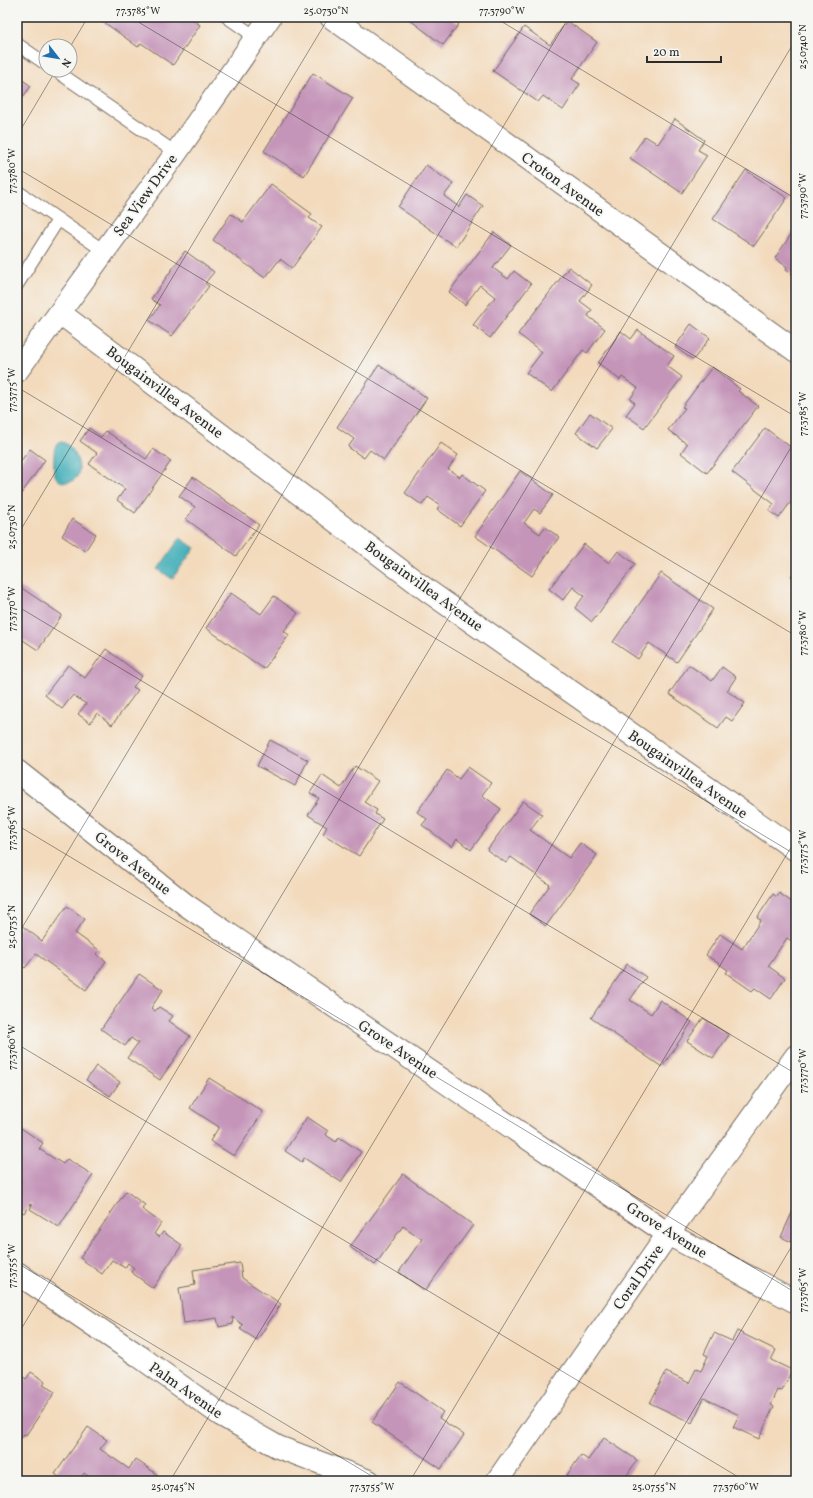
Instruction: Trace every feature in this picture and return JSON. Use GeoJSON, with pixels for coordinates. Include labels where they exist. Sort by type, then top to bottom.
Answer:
{"type":"FeatureCollection","features":[{"type":"Feature","properties":{"kind":"street","name":"Sea View Drive"},"geometry":{"type":"LineString","coordinates":[[17,371],[176,153],[257,38],[270,17]]}},
{"type":"Feature","properties":{"kind":"street","name":"Croton Avenue"},"geometry":{"type":"LineString","coordinates":[[331,17],[796,350]]}},
{"type":"Feature","properties":{"kind":"street","name":"Bougainvillea Avenue"},"geometry":{"type":"LineString","coordinates":[[60,312],[428,590],[796,850]]}},
{"type":"Feature","properties":{"kind":"street","name":"Grove Avenue"},"geometry":{"type":"LineString","coordinates":[[17,771],[186,905],[668,1234],[796,1302]]}},
{"type":"Feature","properties":{"kind":"street","name":"Coral Drive"},"geometry":{"type":"LineString","coordinates":[[497,1481],[668,1234],[796,1056]]}},
{"type":"Feature","properties":{"kind":"street","name":"Palm Avenue"},"geometry":{"type":"LineString","coordinates":[[17,1273],[139,1356],[220,1415],[278,1447],[369,1481]]}},
{"type":"Feature","properties":{"kind":"lane"},"geometry":{"type":"LineString","coordinates":[[227,17],[257,38]]}},
{"type":"Feature","properties":{"kind":"lane"},"geometry":{"type":"LineString","coordinates":[[17,44],[38,58]]}},
{"type":"Feature","properties":{"kind":"lane"},"geometry":{"type":"LineString","coordinates":[[67,78],[176,153]]}},
{"type":"Feature","properties":{"kind":"lane"},"geometry":{"type":"LineString","coordinates":[[17,191],[104,251]]}},
{"type":"Feature","properties":{"kind":"lane"},"geometry":{"type":"LineString","coordinates":[[17,285],[58,220]]}},
{"type":"Feature","properties":{"kind":"water"},"geometry":{"type":"Polygon","coordinates":[[[62,442],[67,444],[72,449],[78,462],[78,475],[74,480],[68,482],[63,482],[56,478],[54,470],[55,448],[57,444],[62,442]]]}},
{"type":"Feature","properties":{"kind":"water"},"geometry":{"type":"Polygon","coordinates":[[[180,538],[195,548],[172,579],[158,569],[180,538]]]}},
{"type":"Feature","properties":{"kind":"building"},"geometry":{"type":"Polygon","coordinates":[[[103,17],[189,17],[200,25],[173,65],[141,43],[138,47],[101,20],[103,17]]]}},
{"type":"Feature","properties":{"kind":"building"},"geometry":{"type":"Polygon","coordinates":[[[406,17],[449,17],[459,24],[443,45],[406,17]]]}},
{"type":"Feature","properties":{"kind":"building"},"geometry":{"type":"Polygon","coordinates":[[[567,21],[597,42],[572,79],[580,84],[563,110],[543,96],[538,102],[493,71],[524,27],[550,45],[567,21]]]}},
{"type":"Feature","properties":{"kind":"building"},"geometry":{"type":"Polygon","coordinates":[[[313,73],[353,98],[304,176],[264,151],[313,73]]]}},
{"type":"Feature","properties":{"kind":"building"},"geometry":{"type":"Polygon","coordinates":[[[17,76],[31,86],[17,105],[17,76]]]}},
{"type":"Feature","properties":{"kind":"building"},"geometry":{"type":"Polygon","coordinates":[[[675,119],[704,140],[698,150],[707,155],[682,193],[630,158],[645,136],[658,144],[675,119]]]}},
{"type":"Feature","properties":{"kind":"building"},"geometry":{"type":"Polygon","coordinates":[[[426,165],[453,184],[444,196],[459,207],[467,195],[483,206],[456,247],[398,207],[426,165]]]}},
{"type":"Feature","properties":{"kind":"building"},"geometry":{"type":"Polygon","coordinates":[[[746,170],[787,198],[754,246],[713,219],[746,170]]]}},
{"type":"Feature","properties":{"kind":"building"},"geometry":{"type":"Polygon","coordinates":[[[271,184],[312,214],[309,218],[322,227],[292,268],[280,259],[265,278],[213,240],[231,214],[243,222],[271,184]]]}},
{"type":"Feature","properties":{"kind":"building"},"geometry":{"type":"Polygon","coordinates":[[[796,227],[796,277],[786,270],[787,267],[775,258],[796,227]]]}},
{"type":"Feature","properties":{"kind":"building"},"geometry":{"type":"Polygon","coordinates":[[[494,232],[511,245],[493,268],[508,279],[514,271],[531,284],[490,338],[473,325],[495,297],[480,285],[465,305],[449,292],[494,232]]]}},
{"type":"Feature","properties":{"kind":"building"},"geometry":{"type":"Polygon","coordinates":[[[185,251],[214,272],[205,283],[209,286],[172,336],[149,320],[160,305],[151,299],[185,251]]]}},
{"type":"Feature","properties":{"kind":"building"},"geometry":{"type":"Polygon","coordinates":[[[569,267],[592,285],[580,301],[592,310],[588,316],[605,329],[587,353],[583,350],[552,392],[526,373],[542,352],[518,334],[569,267]]]}},
{"type":"Feature","properties":{"kind":"building"},"geometry":{"type":"Polygon","coordinates":[[[691,324],[710,338],[693,360],[675,347],[691,324]]]}},
{"type":"Feature","properties":{"kind":"building"},"geometry":{"type":"Polygon","coordinates":[[[638,330],[674,356],[667,366],[682,377],[644,428],[626,415],[635,403],[630,399],[638,388],[622,377],[620,380],[598,363],[621,331],[631,339],[638,330]]]}},
{"type":"Feature","properties":{"kind":"building"},"geometry":{"type":"Polygon","coordinates":[[[379,365],[427,398],[384,460],[370,450],[364,458],[348,447],[354,439],[337,427],[379,365]]]}},
{"type":"Feature","properties":{"kind":"building"},"geometry":{"type":"Polygon","coordinates":[[[712,367],[740,389],[738,391],[758,406],[707,473],[681,453],[687,444],[668,430],[685,408],[682,407],[712,367]]]}},
{"type":"Feature","properties":{"kind":"building"},"geometry":{"type":"Polygon","coordinates":[[[590,413],[612,429],[597,448],[576,433],[590,413]]]}},
{"type":"Feature","properties":{"kind":"building"},"geometry":{"type":"Polygon","coordinates":[[[89,428],[101,437],[106,431],[146,459],[153,449],[171,461],[135,513],[117,500],[125,489],[89,464],[97,453],[80,441],[89,428]]]}},
{"type":"Feature","properties":{"kind":"building"},"geometry":{"type":"Polygon","coordinates":[[[765,428],[796,451],[796,495],[779,518],[769,511],[774,504],[732,472],[765,428]]]}},
{"type":"Feature","properties":{"kind":"building"},"geometry":{"type":"Polygon","coordinates":[[[441,443],[458,455],[448,469],[460,477],[462,474],[485,491],[460,526],[437,509],[440,505],[428,497],[422,505],[405,493],[441,443]]]}},
{"type":"Feature","properties":{"kind":"building"},"geometry":{"type":"Polygon","coordinates":[[[30,449],[45,460],[19,497],[17,496],[17,466],[30,449]]]}},
{"type":"Feature","properties":{"kind":"building"},"geometry":{"type":"Polygon","coordinates":[[[520,471],[553,495],[540,513],[534,509],[524,523],[540,534],[545,527],[559,537],[532,576],[475,536],[520,471]]]}},
{"type":"Feature","properties":{"kind":"building"},"geometry":{"type":"Polygon","coordinates":[[[193,477],[259,525],[236,556],[186,519],[195,507],[179,496],[193,477]]]}},
{"type":"Feature","properties":{"kind":"building"},"geometry":{"type":"Polygon","coordinates":[[[72,519],[96,534],[85,551],[62,536],[72,519]]]}},
{"type":"Feature","properties":{"kind":"building"},"geometry":{"type":"Polygon","coordinates":[[[584,544],[609,563],[618,551],[635,564],[592,622],[575,608],[584,596],[573,587],[563,600],[549,589],[584,544]]]}},
{"type":"Feature","properties":{"kind":"building"},"geometry":{"type":"Polygon","coordinates":[[[796,570],[796,580],[791,576],[796,570]]]}},
{"type":"Feature","properties":{"kind":"building"},"geometry":{"type":"Polygon","coordinates":[[[661,573],[713,609],[677,662],[649,643],[638,659],[613,642],[661,573]]]}},
{"type":"Feature","properties":{"kind":"building"},"geometry":{"type":"Polygon","coordinates":[[[17,585],[62,615],[38,650],[17,636],[17,585]]]}},
{"type":"Feature","properties":{"kind":"building"},"geometry":{"type":"Polygon","coordinates":[[[231,593],[261,614],[274,596],[298,613],[284,631],[289,635],[264,669],[206,628],[231,593]]]}},
{"type":"Feature","properties":{"kind":"building"},"geometry":{"type":"Polygon","coordinates":[[[106,649],[142,676],[133,687],[138,690],[112,725],[97,713],[90,723],[78,714],[86,704],[73,695],[62,709],[45,695],[68,665],[85,678],[106,649]]]}},
{"type":"Feature","properties":{"kind":"building"},"geometry":{"type":"Polygon","coordinates":[[[689,665],[712,681],[722,667],[736,677],[727,691],[745,703],[732,721],[726,717],[718,728],[669,694],[689,665]]]}},
{"type":"Feature","properties":{"kind":"building"},"geometry":{"type":"Polygon","coordinates":[[[270,740],[308,760],[295,786],[257,766],[270,740]]]}},
{"type":"Feature","properties":{"kind":"building"},"geometry":{"type":"Polygon","coordinates":[[[355,766],[378,781],[364,802],[377,810],[375,814],[383,819],[359,856],[323,834],[327,827],[308,815],[319,798],[310,793],[322,775],[341,788],[355,766]]]}},
{"type":"Feature","properties":{"kind":"building"},"geometry":{"type":"Polygon","coordinates":[[[468,767],[491,783],[482,795],[501,809],[471,850],[457,839],[452,847],[422,825],[427,819],[417,812],[447,770],[459,779],[468,767]]]}},
{"type":"Feature","properties":{"kind":"building"},"geometry":{"type":"Polygon","coordinates":[[[523,801],[542,814],[530,830],[569,858],[580,843],[597,855],[546,926],[529,914],[550,885],[511,857],[506,863],[487,850],[523,801]]]}},
{"type":"Feature","properties":{"kind":"building"},"geometry":{"type":"Polygon","coordinates":[[[779,893],[796,905],[796,944],[787,938],[768,966],[785,978],[771,999],[755,988],[752,991],[726,973],[728,970],[706,955],[720,934],[742,949],[761,920],[757,918],[773,894],[777,897],[779,893]]]}},
{"type":"Feature","properties":{"kind":"building"},"geometry":{"type":"Polygon","coordinates":[[[67,906],[85,919],[75,933],[99,950],[96,954],[106,961],[86,990],[36,954],[25,968],[17,962],[17,930],[21,925],[42,941],[67,906]]]}},
{"type":"Feature","properties":{"kind":"building"},"geometry":{"type":"Polygon","coordinates":[[[627,964],[646,977],[630,1000],[651,1014],[660,1000],[692,1022],[662,1067],[591,1018],[627,964]]]}},
{"type":"Feature","properties":{"kind":"building"},"geometry":{"type":"Polygon","coordinates":[[[139,974],[163,990],[151,1008],[155,1011],[159,1007],[173,1016],[169,1021],[190,1036],[160,1080],[127,1058],[138,1043],[131,1038],[125,1046],[101,1029],[139,974]]]}},
{"type":"Feature","properties":{"kind":"building"},"geometry":{"type":"Polygon","coordinates":[[[703,1018],[729,1035],[713,1058],[687,1041],[703,1018]]]}},
{"type":"Feature","properties":{"kind":"building"},"geometry":{"type":"Polygon","coordinates":[[[96,1066],[120,1082],[110,1096],[86,1080],[96,1066]]]}},
{"type":"Feature","properties":{"kind":"building"},"geometry":{"type":"Polygon","coordinates":[[[209,1078],[263,1112],[234,1156],[210,1141],[219,1127],[190,1108],[209,1078]]]}},
{"type":"Feature","properties":{"kind":"building"},"geometry":{"type":"Polygon","coordinates":[[[307,1117],[328,1131],[326,1135],[336,1142],[339,1137],[361,1152],[341,1182],[304,1158],[302,1162],[285,1151],[307,1117]]]}},
{"type":"Feature","properties":{"kind":"building"},"geometry":{"type":"Polygon","coordinates":[[[18,1126],[43,1143],[39,1149],[63,1164],[67,1159],[93,1175],[59,1227],[30,1209],[32,1205],[30,1204],[24,1213],[17,1209],[18,1126]]]}},
{"type":"Feature","properties":{"kind":"building"},"geometry":{"type":"Polygon","coordinates":[[[403,1174],[473,1225],[425,1291],[399,1272],[422,1239],[403,1226],[375,1265],[350,1247],[403,1174]]]}},
{"type":"Feature","properties":{"kind":"building"},"geometry":{"type":"Polygon","coordinates":[[[126,1191],[145,1205],[142,1209],[161,1223],[154,1234],[159,1237],[163,1232],[182,1245],[153,1288],[131,1272],[134,1268],[128,1263],[125,1268],[112,1260],[102,1274],[80,1258],[126,1191]]]}},
{"type":"Feature","properties":{"kind":"building"},"geometry":{"type":"Polygon","coordinates":[[[796,1204],[796,1244],[781,1237],[796,1204]]]}},
{"type":"Feature","properties":{"kind":"building"},"geometry":{"type":"Polygon","coordinates":[[[240,1263],[242,1278],[281,1304],[257,1340],[240,1329],[243,1325],[232,1317],[233,1324],[219,1327],[217,1318],[184,1323],[179,1288],[195,1285],[193,1270],[240,1263]]]}},
{"type":"Feature","properties":{"kind":"building"},"geometry":{"type":"Polygon","coordinates":[[[737,1331],[776,1350],[771,1360],[792,1370],[782,1391],[778,1390],[771,1405],[774,1406],[759,1439],[733,1427],[739,1415],[704,1398],[692,1423],[650,1403],[666,1372],[689,1383],[696,1369],[701,1371],[708,1356],[704,1354],[714,1333],[732,1341],[737,1331]]]}},
{"type":"Feature","properties":{"kind":"building"},"geometry":{"type":"Polygon","coordinates":[[[31,1372],[45,1381],[43,1385],[55,1392],[26,1435],[24,1434],[17,1444],[17,1373],[26,1379],[31,1372]]]}},
{"type":"Feature","properties":{"kind":"building"},"geometry":{"type":"Polygon","coordinates":[[[400,1382],[443,1412],[439,1418],[464,1435],[441,1469],[372,1422],[400,1382]]]}},
{"type":"Feature","properties":{"kind":"building"},"geometry":{"type":"Polygon","coordinates":[[[88,1427],[107,1440],[100,1449],[129,1469],[135,1459],[158,1475],[154,1481],[95,1481],[84,1473],[79,1481],[64,1481],[55,1474],[88,1427]]]}},
{"type":"Feature","properties":{"kind":"building"},"geometry":{"type":"Polygon","coordinates":[[[604,1438],[637,1460],[623,1481],[574,1481],[567,1475],[581,1455],[588,1460],[604,1438]]]}}]}
